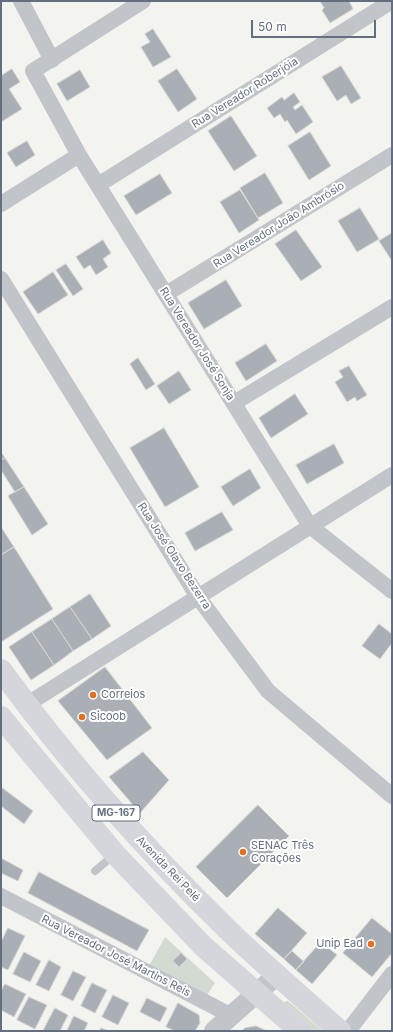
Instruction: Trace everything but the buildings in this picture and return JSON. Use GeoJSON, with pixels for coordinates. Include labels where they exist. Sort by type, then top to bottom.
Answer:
{"type":"FeatureCollection","features":[{"type":"Feature","properties":{"kind":"main road","name":"Avenida Rei Pelé"},"geometry":{"type":"LineString","coordinates":[[1,670],[26,705],[136,836],[225,927],[340,1031]]}},
{"type":"Feature","properties":{"kind":"main road","name":"MG-167"},"geometry":{"type":"LineString","coordinates":[[1,717],[115,854],[203,946],[300,1031]]}},
{"type":"Feature","properties":{"kind":"main road"},"geometry":{"type":"LineString","coordinates":[[115,854],[136,836]]}},
{"type":"Feature","properties":{"kind":"street"},"geometry":{"type":"LineString","coordinates":[[21,1],[52,60],[137,3]]}},
{"type":"Feature","properties":{"kind":"street","name":"Rua Vereador Roberjóia"},"geometry":{"type":"LineString","coordinates":[[98,186],[392,1]]}},
{"type":"Feature","properties":{"kind":"street","name":"Rua Vereador José Sonja"},"geometry":{"type":"LineString","coordinates":[[52,60],[33,71],[79,155],[310,526],[392,591]]}},
{"type":"Feature","properties":{"kind":"street"},"geometry":{"type":"LineString","coordinates":[[1,204],[79,155]]}},
{"type":"Feature","properties":{"kind":"street","name":"Rua Vereador João Ambrósio"},"geometry":{"type":"LineString","coordinates":[[166,294],[392,155]]}},
{"type":"Feature","properties":{"kind":"street","name":"Rua José Olavo Bezerra"},"geometry":{"type":"LineString","coordinates":[[1,279],[198,597],[268,691],[392,796]]}},
{"type":"Feature","properties":{"kind":"street"},"geometry":{"type":"LineString","coordinates":[[234,403],[392,307]]}},
{"type":"Feature","properties":{"kind":"street"},"geometry":{"type":"LineString","coordinates":[[26,705],[392,475]]}},
{"type":"Feature","properties":{"kind":"street","name":"Rua Vereador José Martins Reis"},"geometry":{"type":"LineString","coordinates":[[1,896],[232,1016]]}},
{"type":"Feature","properties":{"kind":"street"},"geometry":{"type":"LineString","coordinates":[[348,1031],[392,974]]}},
{"type":"Feature","properties":{"kind":"street"},"geometry":{"type":"LineString","coordinates":[[214,1031],[277,975]]}},
{"type":"Feature","properties":{"kind":"lane"},"geometry":{"type":"LineString","coordinates":[[96,871],[115,854]]}},
{"type":"Feature","properties":{"kind":"shaded area"},"geometry":{"type":"Polygon","coordinates":[[[165,937],[215,983],[207,995],[149,966],[165,937]]]}},
{"type":"Feature","properties":{"kind":"shaded area"},"geometry":{"type":"Polygon","coordinates":[[[288,1001],[323,1031],[313,1031],[284,1007],[284,1003],[288,1001]]]}},
{"type":"Feature","properties":{"kind":"place","name":"Correios"},"geometry":{"type":"Point","coordinates":[93,695]}},
{"type":"Feature","properties":{"kind":"place","name":"Sicoob"},"geometry":{"type":"Point","coordinates":[82,717]}},
{"type":"Feature","properties":{"kind":"place","name":"SENAC Três Corações"},"geometry":{"type":"Point","coordinates":[243,852]}},
{"type":"Feature","properties":{"kind":"place","name":"Unip Ead"},"geometry":{"type":"Point","coordinates":[371,944]}}]}
